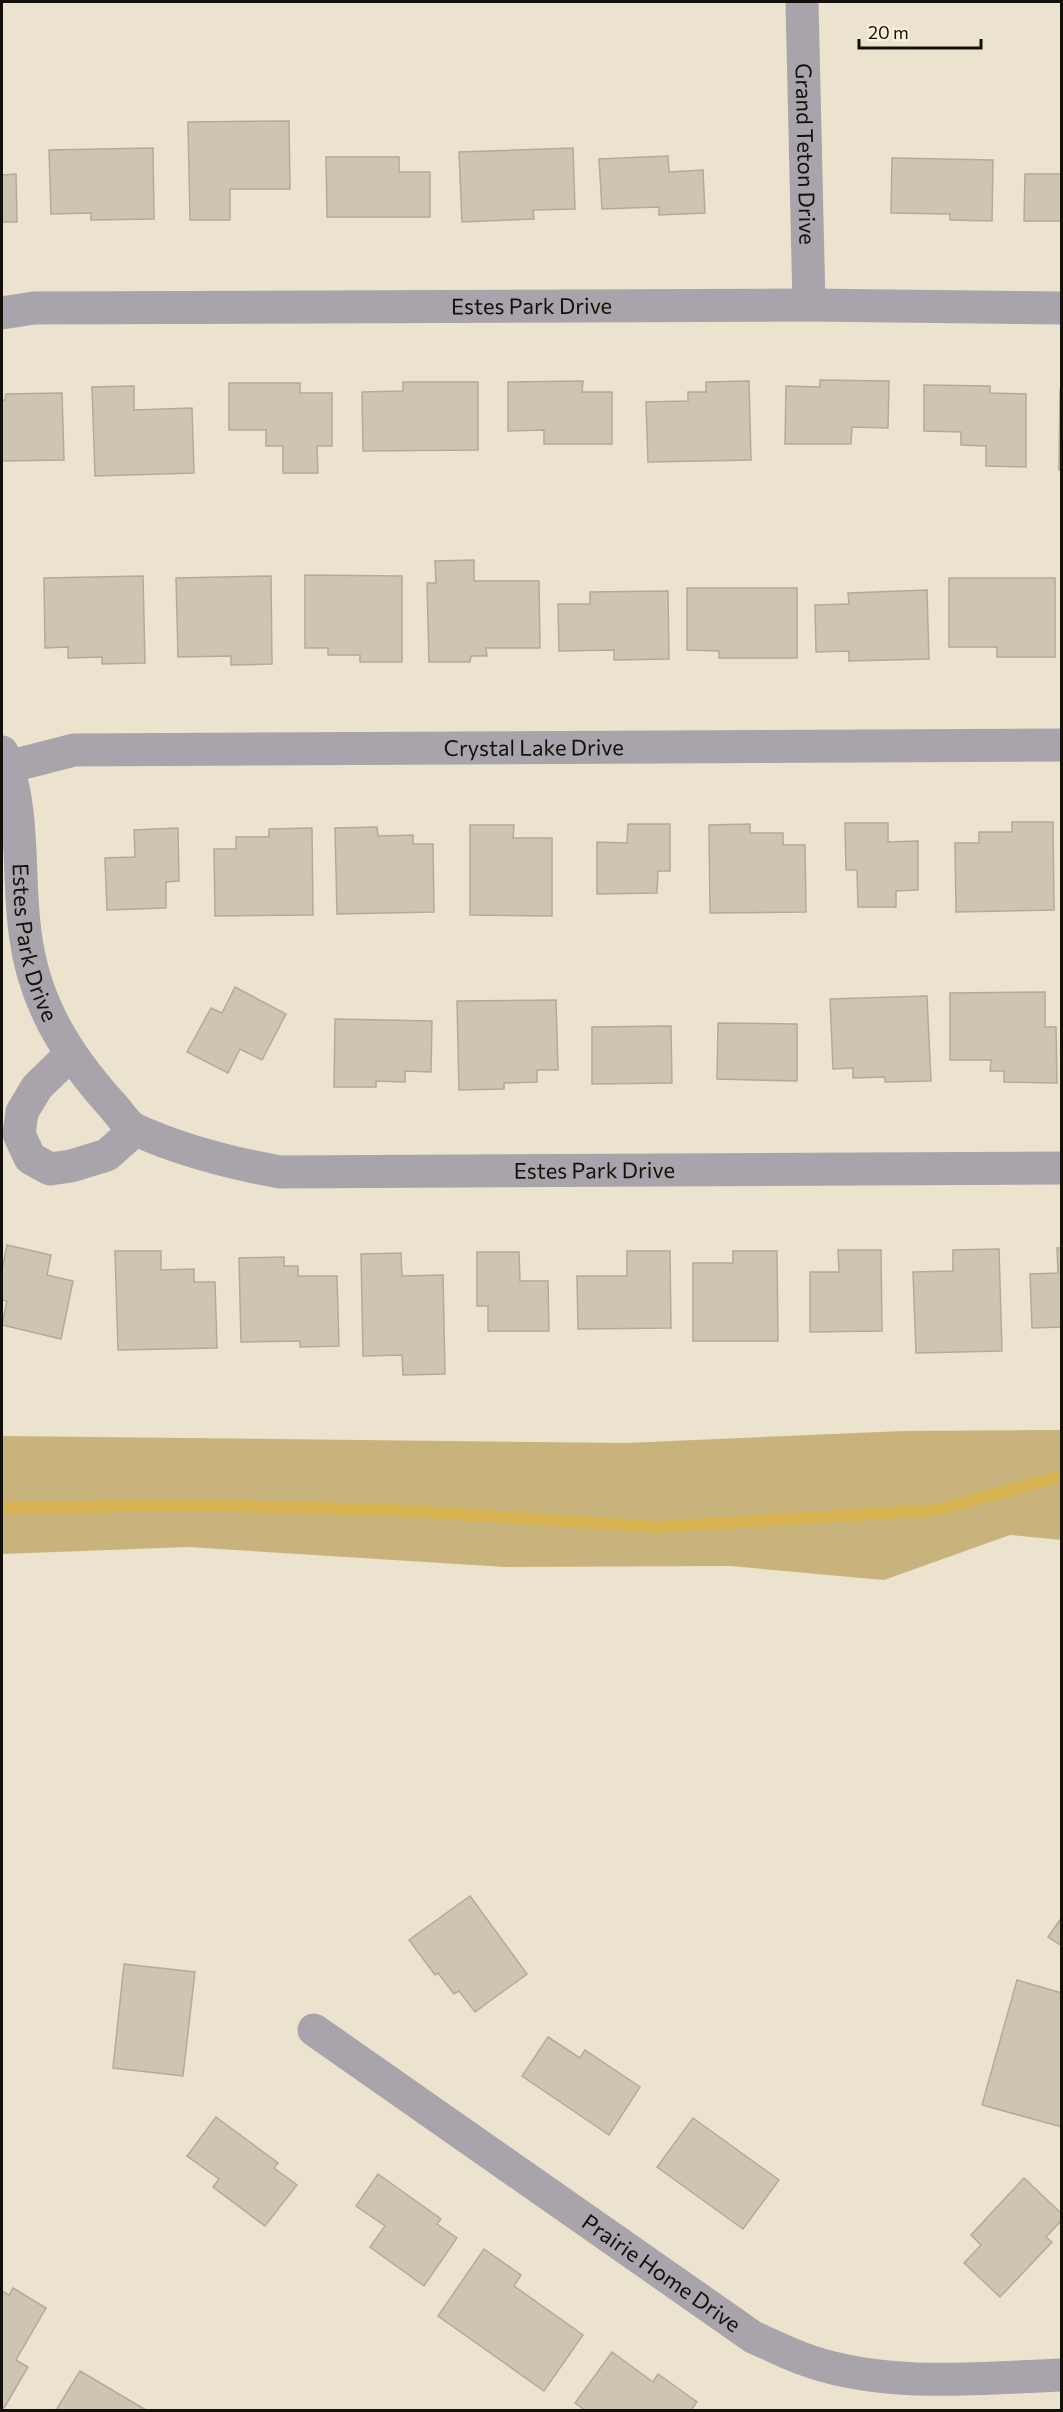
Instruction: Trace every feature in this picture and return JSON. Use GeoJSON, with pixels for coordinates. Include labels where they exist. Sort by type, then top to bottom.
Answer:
{"type":"FeatureCollection","features":[{"type":"Feature","properties":{"kind":"street","name":"Grand Teton Drive"},"geometry":{"type":"LineString","coordinates":[[802,2],[809,305]]}},
{"type":"Feature","properties":{"kind":"street","name":"Estes Park Drive"},"geometry":{"type":"LineString","coordinates":[[2,313],[46,308],[809,305],[1062,308]]}},
{"type":"Feature","properties":{"kind":"street","name":"Crystal Lake Drive"},"geometry":{"type":"LineString","coordinates":[[5,759],[74,750],[1062,745]]}},
{"type":"Feature","properties":{"kind":"street","name":"Estes Park Drive"},"geometry":{"type":"LineString","coordinates":[[5,759],[18,822],[25,933],[40,992],[59,1037],[70,1055],[135,1130],[164,1144],[225,1163],[280,1172],[1062,1168]]}},
{"type":"Feature","properties":{"kind":"street"},"geometry":{"type":"LineString","coordinates":[[70,1055],[37,1087],[22,1112],[19,1134],[30,1158],[50,1169],[71,1166],[107,1155],[135,1130]]}},
{"type":"Feature","properties":{"kind":"street","name":"Prairie Home Drive"},"geometry":{"type":"LineString","coordinates":[[314,2030],[753,2337],[813,2362],[884,2377],[984,2378],[1062,2375]]}},
{"type":"Feature","properties":{"kind":"shaded area"},"geometry":{"type":"Polygon","coordinates":[[[1061,1430],[1061,1540],[1010,1535],[884,1580],[730,1566],[505,1567],[188,1547],[2,1554],[2,1436],[626,1443],[903,1431],[1061,1430]]]}},
{"type":"Feature","properties":{"kind":"building"},"geometry":{"type":"Polygon","coordinates":[[[289,121],[290,189],[230,189],[230,220],[190,220],[188,122],[289,121]]]}},
{"type":"Feature","properties":{"kind":"building"},"geometry":{"type":"Polygon","coordinates":[[[153,148],[154,219],[91,220],[91,213],[51,214],[49,150],[153,148]]]}},
{"type":"Feature","properties":{"kind":"building"},"geometry":{"type":"Polygon","coordinates":[[[573,148],[575,209],[533,210],[534,219],[462,222],[459,152],[573,148]]]}},
{"type":"Feature","properties":{"kind":"building"},"geometry":{"type":"Polygon","coordinates":[[[668,156],[669,172],[703,170],[705,213],[659,215],[659,207],[602,209],[599,159],[668,156]]]}},
{"type":"Feature","properties":{"kind":"building"},"geometry":{"type":"Polygon","coordinates":[[[326,157],[399,157],[399,172],[430,172],[430,217],[327,217],[326,157]]]}},
{"type":"Feature","properties":{"kind":"building"},"geometry":{"type":"Polygon","coordinates":[[[892,158],[993,160],[992,221],[950,220],[950,214],[891,213],[892,158]]]}},
{"type":"Feature","properties":{"kind":"building"},"geometry":{"type":"Polygon","coordinates":[[[16,174],[17,222],[2,222],[2,175],[16,174]]]}},
{"type":"Feature","properties":{"kind":"building"},"geometry":{"type":"Polygon","coordinates":[[[1025,174],[1062,174],[1062,221],[1024,221],[1025,174]]]}},
{"type":"Feature","properties":{"kind":"building"},"geometry":{"type":"Polygon","coordinates":[[[820,380],[889,381],[888,428],[852,427],[851,444],[785,444],[786,386],[820,387],[820,380]]]}},
{"type":"Feature","properties":{"kind":"building"},"geometry":{"type":"Polygon","coordinates":[[[583,381],[582,392],[612,392],[612,444],[544,444],[544,430],[508,431],[508,382],[583,381]]]}},
{"type":"Feature","properties":{"kind":"building"},"geometry":{"type":"Polygon","coordinates":[[[749,381],[751,460],[648,462],[646,402],[688,401],[688,392],[706,392],[706,382],[749,381]]]}},
{"type":"Feature","properties":{"kind":"building"},"geometry":{"type":"Polygon","coordinates":[[[403,382],[478,382],[478,450],[363,451],[362,392],[403,391],[403,382]]]}},
{"type":"Feature","properties":{"kind":"building"},"geometry":{"type":"Polygon","coordinates":[[[229,383],[300,383],[300,393],[332,393],[332,446],[317,446],[318,473],[283,473],[283,446],[266,446],[266,430],[229,430],[229,383]]]}},
{"type":"Feature","properties":{"kind":"building"},"geometry":{"type":"Polygon","coordinates":[[[924,385],[990,386],[990,393],[1026,394],[1026,467],[986,466],[986,446],[961,445],[961,432],[924,431],[924,385]]]}},
{"type":"Feature","properties":{"kind":"building"},"geometry":{"type":"Polygon","coordinates":[[[134,386],[134,410],[192,408],[194,473],[95,476],[92,387],[134,386]]]}},
{"type":"Feature","properties":{"kind":"building"},"geometry":{"type":"Polygon","coordinates":[[[1060,389],[1062,389],[1062,470],[1059,470],[1060,389]]]}},
{"type":"Feature","properties":{"kind":"building"},"geometry":{"type":"Polygon","coordinates":[[[62,393],[64,460],[2,461],[2,400],[5,400],[6,394],[62,393]]]}},
{"type":"Feature","properties":{"kind":"building"},"geometry":{"type":"Polygon","coordinates":[[[474,560],[474,581],[539,581],[540,648],[486,648],[487,656],[471,656],[470,662],[429,662],[427,583],[436,583],[435,561],[474,560]]]}},
{"type":"Feature","properties":{"kind":"building"},"geometry":{"type":"Polygon","coordinates":[[[305,575],[402,576],[402,662],[360,662],[360,655],[328,655],[328,648],[305,648],[305,575]]]}},
{"type":"Feature","properties":{"kind":"building"},"geometry":{"type":"Polygon","coordinates":[[[143,576],[145,663],[102,664],[102,657],[68,658],[68,647],[45,648],[44,578],[143,576]]]}},
{"type":"Feature","properties":{"kind":"building"},"geometry":{"type":"Polygon","coordinates":[[[271,576],[272,664],[231,665],[231,656],[178,657],[176,578],[271,576]]]}},
{"type":"Feature","properties":{"kind":"building"},"geometry":{"type":"Polygon","coordinates":[[[949,578],[1055,578],[1055,657],[997,657],[997,647],[949,647],[949,578]]]}},
{"type":"Feature","properties":{"kind":"building"},"geometry":{"type":"Polygon","coordinates":[[[687,588],[797,588],[797,658],[719,658],[719,651],[687,650],[687,588]]]}},
{"type":"Feature","properties":{"kind":"building"},"geometry":{"type":"Polygon","coordinates":[[[927,590],[929,659],[849,661],[849,651],[816,652],[815,605],[849,604],[848,593],[927,590]]]}},
{"type":"Feature","properties":{"kind":"building"},"geometry":{"type":"Polygon","coordinates":[[[668,591],[669,659],[614,660],[614,650],[559,651],[558,604],[590,604],[590,592],[668,591]]]}},
{"type":"Feature","properties":{"kind":"building"},"geometry":{"type":"Polygon","coordinates":[[[1012,822],[1053,822],[1054,910],[956,912],[955,843],[979,843],[979,832],[1012,832],[1012,822]]]}},
{"type":"Feature","properties":{"kind":"building"},"geometry":{"type":"Polygon","coordinates":[[[845,823],[888,823],[888,842],[918,841],[918,890],[896,891],[896,907],[858,907],[857,870],[846,870],[845,823]]]}},
{"type":"Feature","properties":{"kind":"building"},"geometry":{"type":"Polygon","coordinates":[[[628,824],[670,824],[670,871],[658,871],[657,893],[597,894],[597,842],[627,843],[628,824]]]}},
{"type":"Feature","properties":{"kind":"building"},"geometry":{"type":"Polygon","coordinates":[[[750,824],[750,833],[783,833],[783,845],[805,845],[806,912],[710,913],[709,825],[750,824]]]}},
{"type":"Feature","properties":{"kind":"building"},"geometry":{"type":"Polygon","coordinates":[[[470,825],[514,825],[513,838],[552,838],[552,916],[470,915],[470,825]]]}},
{"type":"Feature","properties":{"kind":"building"},"geometry":{"type":"Polygon","coordinates":[[[377,827],[378,836],[413,835],[413,844],[433,844],[434,912],[337,914],[335,828],[377,827]]]}},
{"type":"Feature","properties":{"kind":"building"},"geometry":{"type":"Polygon","coordinates":[[[178,828],[179,881],[166,882],[166,908],[107,910],[105,858],[135,857],[134,830],[178,828]]]}},
{"type":"Feature","properties":{"kind":"building"},"geometry":{"type":"Polygon","coordinates":[[[312,828],[313,915],[215,916],[214,849],[236,849],[236,837],[269,837],[269,829],[312,828]]]}},
{"type":"Feature","properties":{"kind":"building"},"geometry":{"type":"Polygon","coordinates":[[[235,987],[286,1014],[262,1060],[240,1049],[228,1073],[187,1052],[211,1008],[222,1013],[235,987]]]}},
{"type":"Feature","properties":{"kind":"building"},"geometry":{"type":"Polygon","coordinates":[[[1045,992],[1045,1027],[1056,1027],[1057,1083],[1004,1082],[1004,1071],[990,1071],[991,1060],[950,1060],[950,993],[1045,992]]]}},
{"type":"Feature","properties":{"kind":"building"},"geometry":{"type":"Polygon","coordinates":[[[927,996],[931,1081],[885,1082],[885,1077],[853,1078],[853,1068],[833,1069],[830,999],[927,996]]]}},
{"type":"Feature","properties":{"kind":"building"},"geometry":{"type":"Polygon","coordinates":[[[556,1000],[558,1070],[537,1070],[537,1082],[504,1083],[504,1089],[459,1090],[457,1001],[556,1000]]]}},
{"type":"Feature","properties":{"kind":"building"},"geometry":{"type":"Polygon","coordinates":[[[335,1019],[432,1021],[431,1072],[405,1071],[405,1082],[376,1081],[376,1087],[334,1087],[335,1019]]]}},
{"type":"Feature","properties":{"kind":"building"},"geometry":{"type":"Polygon","coordinates":[[[718,1023],[797,1024],[797,1081],[717,1079],[718,1023]]]}},
{"type":"Feature","properties":{"kind":"building"},"geometry":{"type":"Polygon","coordinates":[[[671,1026],[672,1083],[592,1084],[592,1027],[671,1026]]]}},
{"type":"Feature","properties":{"kind":"building"},"geometry":{"type":"Polygon","coordinates":[[[7,1245],[51,1255],[47,1275],[73,1281],[61,1339],[2,1325],[7,1301],[2,1300],[2,1270],[7,1245]]]}},
{"type":"Feature","properties":{"kind":"building"},"geometry":{"type":"Polygon","coordinates":[[[1057,1248],[1062,1248],[1062,1327],[1032,1328],[1030,1274],[1058,1273],[1057,1248]]]}},
{"type":"Feature","properties":{"kind":"building"},"geometry":{"type":"Polygon","coordinates":[[[999,1249],[1002,1351],[916,1353],[913,1272],[953,1271],[953,1250],[999,1249]]]}},
{"type":"Feature","properties":{"kind":"building"},"geometry":{"type":"Polygon","coordinates":[[[838,1250],[881,1250],[882,1331],[810,1332],[810,1272],[839,1272],[838,1250]]]}},
{"type":"Feature","properties":{"kind":"building"},"geometry":{"type":"Polygon","coordinates":[[[115,1251],[161,1251],[161,1270],[194,1269],[194,1282],[215,1282],[217,1348],[118,1350],[115,1251]]]}},
{"type":"Feature","properties":{"kind":"building"},"geometry":{"type":"Polygon","coordinates":[[[627,1251],[670,1251],[671,1328],[578,1329],[577,1276],[627,1276],[627,1251]]]}},
{"type":"Feature","properties":{"kind":"building"},"geometry":{"type":"Polygon","coordinates":[[[733,1251],[777,1251],[778,1341],[693,1341],[693,1263],[733,1263],[733,1251]]]}},
{"type":"Feature","properties":{"kind":"building"},"geometry":{"type":"Polygon","coordinates":[[[477,1252],[519,1252],[520,1281],[548,1281],[549,1331],[488,1331],[488,1306],[477,1306],[477,1252]]]}},
{"type":"Feature","properties":{"kind":"building"},"geometry":{"type":"Polygon","coordinates":[[[401,1253],[402,1276],[443,1275],[445,1374],[403,1375],[402,1355],[363,1356],[361,1254],[401,1253]]]}},
{"type":"Feature","properties":{"kind":"building"},"geometry":{"type":"Polygon","coordinates":[[[284,1257],[284,1266],[298,1266],[298,1276],[337,1276],[339,1346],[300,1347],[300,1341],[241,1342],[239,1258],[284,1257]]]}},
{"type":"Feature","properties":{"kind":"building"},"geometry":{"type":"Polygon","coordinates":[[[470,1896],[527,1974],[475,2012],[459,1991],[454,1994],[438,1973],[435,1975],[409,1940],[470,1896]]]}},
{"type":"Feature","properties":{"kind":"building"},"geometry":{"type":"Polygon","coordinates":[[[1062,1917],[1062,1946],[1048,1937],[1062,1917]]]}},
{"type":"Feature","properties":{"kind":"building"},"geometry":{"type":"Polygon","coordinates":[[[124,1964],[195,1972],[183,2076],[113,2068],[124,1964]]]}},
{"type":"Feature","properties":{"kind":"building"},"geometry":{"type":"Polygon","coordinates":[[[1017,1980],[1062,1993],[1062,2127],[982,2105],[1017,1980]]]}},
{"type":"Feature","properties":{"kind":"building"},"geometry":{"type":"Polygon","coordinates":[[[548,2037],[580,2058],[585,2050],[640,2087],[609,2135],[522,2076],[548,2037]]]}},
{"type":"Feature","properties":{"kind":"building"},"geometry":{"type":"Polygon","coordinates":[[[216,2117],[278,2163],[274,2168],[297,2185],[265,2226],[213,2187],[219,2179],[187,2156],[216,2117]]]}},
{"type":"Feature","properties":{"kind":"building"},"geometry":{"type":"Polygon","coordinates":[[[693,2118],[779,2180],[743,2229],[657,2167],[693,2118]]]}},
{"type":"Feature","properties":{"kind":"building"},"geometry":{"type":"Polygon","coordinates":[[[378,2174],[441,2219],[437,2224],[457,2238],[424,2286],[370,2247],[385,2226],[356,2206],[378,2174]]]}},
{"type":"Feature","properties":{"kind":"building"},"geometry":{"type":"Polygon","coordinates":[[[1024,2178],[1062,2214],[1062,2220],[1046,2237],[1052,2242],[1000,2297],[964,2263],[981,2245],[971,2235],[1024,2178]]]}},
{"type":"Feature","properties":{"kind":"building"},"geometry":{"type":"Polygon","coordinates":[[[484,2249],[521,2275],[514,2286],[583,2335],[544,2391],[438,2316],[484,2249]]]}},
{"type":"Feature","properties":{"kind":"building"},"geometry":{"type":"Polygon","coordinates":[[[13,2288],[46,2308],[16,2360],[28,2367],[4,2408],[2,2406],[2,2291],[9,2295],[13,2288]]]}},
{"type":"Feature","properties":{"kind":"building"},"geometry":{"type":"Polygon","coordinates":[[[612,2352],[653,2382],[658,2374],[697,2402],[691,2410],[585,2410],[575,2403],[612,2352]]]}},
{"type":"Feature","properties":{"kind":"building"},"geometry":{"type":"Polygon","coordinates":[[[80,2371],[146,2410],[56,2410],[80,2371]]]}},
{"type":"Feature","properties":{"kind":"waterway"},"geometry":{"type":"LineString","coordinates":[[2,1508],[197,1505],[392,1510],[656,1527],[937,1510],[1062,1476]]}}]}
